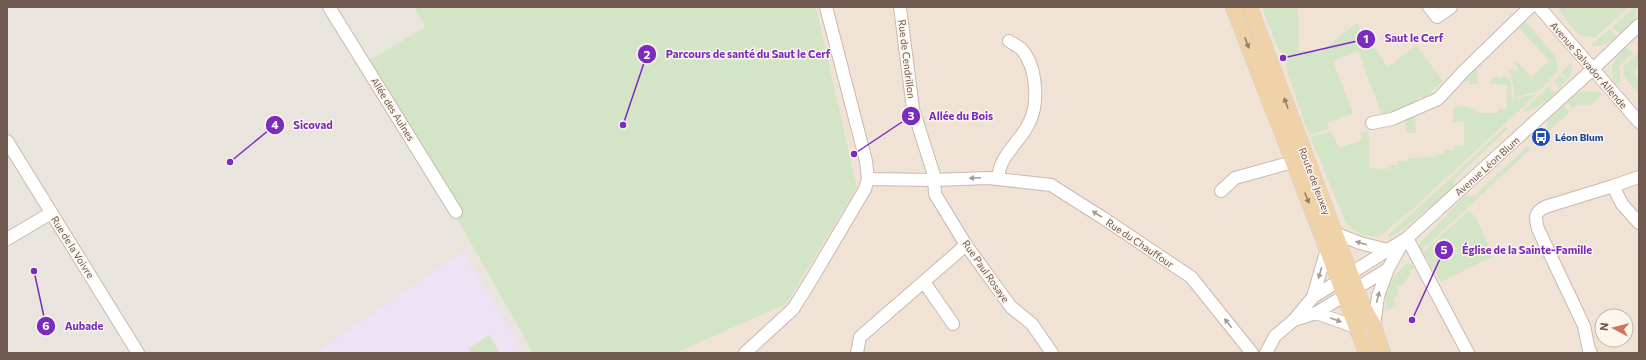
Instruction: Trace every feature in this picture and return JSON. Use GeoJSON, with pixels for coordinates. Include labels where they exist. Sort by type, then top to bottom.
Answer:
{"type":"FeatureCollection","features":[{"type":"Feature","properties":{"kind":"main road","name":"Route de Jeuxey"},"geometry":{"type":"LineString","coordinates":[[1233,7],[1327,249],[1345,277]]}},
{"type":"Feature","properties":{"kind":"main road","name":"Route de Jeuxey"},"geometry":{"type":"LineString","coordinates":[[1250,7],[1335,233],[1350,292],[1356,327],[1366,353]]}},
{"type":"Feature","properties":{"kind":"main road","name":"Route de Jeuxey"},"geometry":{"type":"LineString","coordinates":[[1350,292],[1374,326],[1383,353]]}},
{"type":"Feature","properties":{"kind":"street","name":"Allée des Aulnes"},"geometry":{"type":"LineString","coordinates":[[329,7],[456,212]]}},
{"type":"Feature","properties":{"kind":"street"},"geometry":{"type":"LineString","coordinates":[[745,353],[793,309],[865,189],[868,180],[866,161],[826,7]]}},
{"type":"Feature","properties":{"kind":"street","name":"Rue de Cendrillon"},"geometry":{"type":"LineString","coordinates":[[900,7],[913,109],[934,180]]}},
{"type":"Feature","properties":{"kind":"street"},"geometry":{"type":"LineString","coordinates":[[1430,7],[1437,17],[1451,7]]}},
{"type":"Feature","properties":{"kind":"street"},"geometry":{"type":"LineString","coordinates":[[1372,123],[1392,119],[1438,99],[1464,71],[1530,7]]}},
{"type":"Feature","properties":{"kind":"street","name":"Avenue Salvador Allende"},"geometry":{"type":"LineString","coordinates":[[1539,7],[1639,122]]}},
{"type":"Feature","properties":{"kind":"street","name":"Avenue Léon Blum"},"geometry":{"type":"LineString","coordinates":[[1313,297],[1405,239],[1593,69],[1639,24]]}},
{"type":"Feature","properties":{"kind":"street"},"geometry":{"type":"LineString","coordinates":[[998,179],[1001,162],[1029,124],[1034,110],[1035,82],[1029,62],[1021,49],[1009,42]]}},
{"type":"Feature","properties":{"kind":"street","name":"Rue de la Voivre"},"geometry":{"type":"LineString","coordinates":[[7,141],[138,353]]}},
{"type":"Feature","properties":{"kind":"street","name":"Route de Jeuxey"},"geometry":{"type":"LineString","coordinates":[[1221,190],[1235,178],[1293,162]]}},
{"type":"Feature","properties":{"kind":"street"},"geometry":{"type":"LineString","coordinates":[[1592,353],[1589,350],[1584,326],[1538,229],[1536,215],[1538,211],[1545,207],[1639,177]]}},
{"type":"Feature","properties":{"kind":"street","name":"Rue du Chauffour"},"geometry":{"type":"LineString","coordinates":[[868,180],[988,178],[1051,185],[1191,277],[1252,353]]}},
{"type":"Feature","properties":{"kind":"street","name":"Rue Paul Rosaye"},"geometry":{"type":"LineString","coordinates":[[934,180],[935,194],[966,245],[1011,307],[1032,324],[1052,353]]}},
{"type":"Feature","properties":{"kind":"street"},"geometry":{"type":"LineString","coordinates":[[1613,186],[1622,204],[1639,223]]}},
{"type":"Feature","properties":{"kind":"street"},"geometry":{"type":"LineString","coordinates":[[7,239],[51,212]]}},
{"type":"Feature","properties":{"kind":"street"},"geometry":{"type":"LineString","coordinates":[[1335,233],[1360,243],[1388,250]]}},
{"type":"Feature","properties":{"kind":"street"},"geometry":{"type":"LineString","coordinates":[[1405,239],[1468,353]]}},
{"type":"Feature","properties":{"kind":"street","name":"Avenue Léon Blum"},"geometry":{"type":"LineString","coordinates":[[1374,326],[1378,296],[1388,269],[1405,239]]}},
{"type":"Feature","properties":{"kind":"street"},"geometry":{"type":"LineString","coordinates":[[857,353],[860,337],[966,245]]}},
{"type":"Feature","properties":{"kind":"street"},"geometry":{"type":"LineString","coordinates":[[1266,353],[1275,336],[1294,320],[1313,297],[1327,249]]}},
{"type":"Feature","properties":{"kind":"street"},"geometry":{"type":"LineString","coordinates":[[1294,320],[1316,313],[1388,269]]}},
{"type":"Feature","properties":{"kind":"street"},"geometry":{"type":"LineString","coordinates":[[924,282],[954,324]]}},
{"type":"Feature","properties":{"kind":"street"},"geometry":{"type":"LineString","coordinates":[[1316,313],[1356,327]]}},
{"type":"Feature","properties":{"kind":"shaded area"},"geometry":{"type":"Polygon","coordinates":[[[7,7],[414,7],[425,27],[368,61],[533,353],[7,353],[7,7]]]}},
{"type":"Feature","properties":{"kind":"shaded area"},"geometry":{"type":"Polygon","coordinates":[[[815,7],[1639,7],[1639,353],[676,353],[786,304],[815,7]]]}},
{"type":"Feature","properties":{"kind":"shaded area"},"geometry":{"type":"Polygon","coordinates":[[[463,251],[524,353],[315,353],[463,251]]]}},
{"type":"Feature","properties":{"kind":"green space"},"geometry":{"type":"Polygon","coordinates":[[[414,7],[816,7],[857,188],[786,304],[676,353],[533,353],[368,61],[425,27],[414,7]]]}},
{"type":"Feature","properties":{"kind":"green space"},"geometry":{"type":"Polygon","coordinates":[[[1262,7],[1298,7],[1299,51],[1319,52],[1357,23],[1388,67],[1416,45],[1443,81],[1424,99],[1422,96],[1416,100],[1418,103],[1382,115],[1358,51],[1333,61],[1353,113],[1327,123],[1330,128],[1309,135],[1288,74],[1285,55],[1278,49],[1262,7]]]}},
{"type":"Feature","properties":{"kind":"green space"},"geometry":{"type":"Polygon","coordinates":[[[1556,7],[1629,7],[1595,38],[1579,35],[1556,7]]]}},
{"type":"Feature","properties":{"kind":"green space"},"geometry":{"type":"Polygon","coordinates":[[[1634,7],[1639,7],[1636,10],[1635,20],[1620,34],[1612,27],[1634,7]]]}},
{"type":"Feature","properties":{"kind":"green space"},"geometry":{"type":"Polygon","coordinates":[[[1524,19],[1555,56],[1558,67],[1556,73],[1539,91],[1514,98],[1513,83],[1510,79],[1513,75],[1508,70],[1516,71],[1518,68],[1514,64],[1517,61],[1531,77],[1549,61],[1519,28],[1513,32],[1524,19]]]}},
{"type":"Feature","properties":{"kind":"green space"},"geometry":{"type":"Polygon","coordinates":[[[1610,29],[1617,37],[1611,42],[1605,44],[1590,46],[1610,29]]]}},
{"type":"Feature","properties":{"kind":"green space"},"geometry":{"type":"Polygon","coordinates":[[[1625,46],[1633,53],[1619,66],[1621,81],[1615,85],[1612,74],[1613,64],[1625,46]]]}},
{"type":"Feature","properties":{"kind":"green space"},"geometry":{"type":"Polygon","coordinates":[[[1639,52],[1639,66],[1634,71],[1634,74],[1639,79],[1639,94],[1625,78],[1623,67],[1639,52]]]}},
{"type":"Feature","properties":{"kind":"green space"},"geometry":{"type":"Polygon","coordinates":[[[1572,62],[1571,74],[1560,88],[1554,82],[1560,75],[1564,79],[1565,77],[1561,73],[1572,62]]]}},
{"type":"Feature","properties":{"kind":"green space"},"geometry":{"type":"Polygon","coordinates":[[[1475,68],[1477,69],[1478,84],[1469,84],[1469,81],[1459,81],[1475,68]]]}},
{"type":"Feature","properties":{"kind":"green space"},"geometry":{"type":"Polygon","coordinates":[[[1504,75],[1511,83],[1512,99],[1537,94],[1415,207],[1380,236],[1375,237],[1363,235],[1353,230],[1345,221],[1311,137],[1331,131],[1339,148],[1363,140],[1360,133],[1367,130],[1369,133],[1369,168],[1388,169],[1388,165],[1397,165],[1398,161],[1407,161],[1407,158],[1436,157],[1436,154],[1445,154],[1445,150],[1455,150],[1455,146],[1464,146],[1464,122],[1453,122],[1453,107],[1468,106],[1468,108],[1477,109],[1477,113],[1497,113],[1498,109],[1506,109],[1507,85],[1489,84],[1489,81],[1497,76],[1499,78],[1504,75]]]}},
{"type":"Feature","properties":{"kind":"green space"},"geometry":{"type":"Polygon","coordinates":[[[1549,86],[1555,93],[1545,103],[1525,112],[1523,111],[1549,86]]]}},
{"type":"Feature","properties":{"kind":"green space"},"geometry":{"type":"Polygon","coordinates":[[[1585,91],[1603,94],[1589,106],[1577,105],[1573,109],[1567,102],[1576,94],[1585,91]]]}},
{"type":"Feature","properties":{"kind":"green space"},"geometry":{"type":"Polygon","coordinates":[[[1563,105],[1570,112],[1549,131],[1547,128],[1547,121],[1563,105]]]}},
{"type":"Feature","properties":{"kind":"green space"},"geometry":{"type":"Polygon","coordinates":[[[1415,115],[1416,133],[1406,133],[1406,118],[1415,115]]]}},
{"type":"Feature","properties":{"kind":"green space"},"geometry":{"type":"Polygon","coordinates":[[[1506,126],[1508,129],[1456,178],[1454,186],[1398,233],[1388,238],[1388,235],[1457,172],[1458,173],[1459,170],[1506,126]]]}},
{"type":"Feature","properties":{"kind":"green space"},"geometry":{"type":"Polygon","coordinates":[[[1528,146],[1531,149],[1482,194],[1480,194],[1480,196],[1420,252],[1420,243],[1465,196],[1474,196],[1528,146]]]}},
{"type":"Feature","properties":{"kind":"green space"},"geometry":{"type":"Polygon","coordinates":[[[1468,211],[1475,216],[1494,256],[1441,282],[1423,252],[1468,211]]]}},
{"type":"Feature","properties":{"kind":"green space"},"geometry":{"type":"Polygon","coordinates":[[[1409,263],[1414,267],[1403,285],[1397,287],[1399,296],[1393,298],[1396,307],[1386,310],[1386,297],[1391,283],[1399,271],[1409,263]]]}},
{"type":"Feature","properties":{"kind":"green space"},"geometry":{"type":"Polygon","coordinates":[[[489,335],[500,353],[472,353],[469,348],[489,335]]]}},
{"type":"Feature","properties":{"kind":"place","name":"Saut le Cerf"},"geometry":{"type":"Point","coordinates":[1283,58]}},
{"type":"Feature","properties":{"kind":"place","name":"Parcours de santé du Saut le Cerf"},"geometry":{"type":"Point","coordinates":[623,125]}},
{"type":"Feature","properties":{"kind":"place","name":"Léon Blum"},"geometry":{"type":"Point","coordinates":[1541,137]}},
{"type":"Feature","properties":{"kind":"place","name":"Allée du Bois"},"geometry":{"type":"Point","coordinates":[854,154]}},
{"type":"Feature","properties":{"kind":"place","name":"Sicovad"},"geometry":{"type":"Point","coordinates":[230,162]}},
{"type":"Feature","properties":{"kind":"place","name":"Aubade"},"geometry":{"type":"Point","coordinates":[34,271]}},
{"type":"Feature","properties":{"kind":"place","name":"Église de la Sainte-Famille"},"geometry":{"type":"Point","coordinates":[1412,320]}}]}
